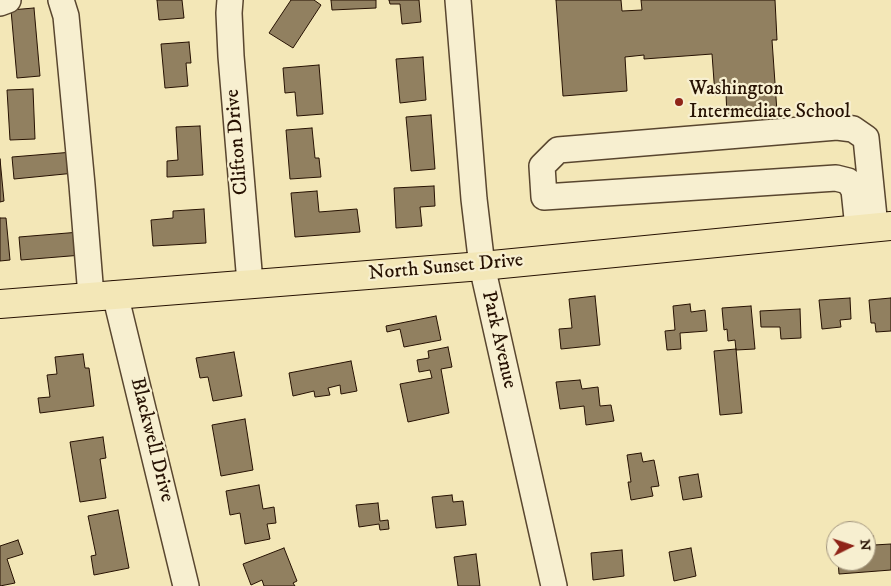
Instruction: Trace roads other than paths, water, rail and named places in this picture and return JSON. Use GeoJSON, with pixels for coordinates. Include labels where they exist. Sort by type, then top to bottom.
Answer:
{"type":"FeatureCollection","features":[{"type":"Feature","properties":{"kind":"main road","name":"North Sunset Drive"},"geometry":{"type":"LineString","coordinates":[[0,304],[482,266],[875,227]]}},
{"type":"Feature","properties":{"kind":"street"},"geometry":{"type":"LineString","coordinates":[[0,3],[8,0]]}},
{"type":"Feature","properties":{"kind":"street","name":"Blackwell Drive"},"geometry":{"type":"LineString","coordinates":[[61,0],[64,5],[67,26],[82,175],[103,295],[186,586]]}},
{"type":"Feature","properties":{"kind":"street","name":"Clifton Drive"},"geometry":{"type":"LineString","coordinates":[[230,0],[231,56],[250,284]]}},
{"type":"Feature","properties":{"kind":"street","name":"Park Avenue"},"geometry":{"type":"LineString","coordinates":[[458,0],[474,200],[482,266],[554,586]]}},
{"type":"Feature","properties":{"kind":"street"},"geometry":{"type":"LineString","coordinates":[[837,127],[853,129],[866,138],[875,227],[848,181],[836,178],[544,197],[542,166],[558,150],[837,127]]}},
{"type":"Feature","properties":{"kind":"place","name":"Washington Intermediate School"},"geometry":{"type":"Point","coordinates":[679,102]}}]}
